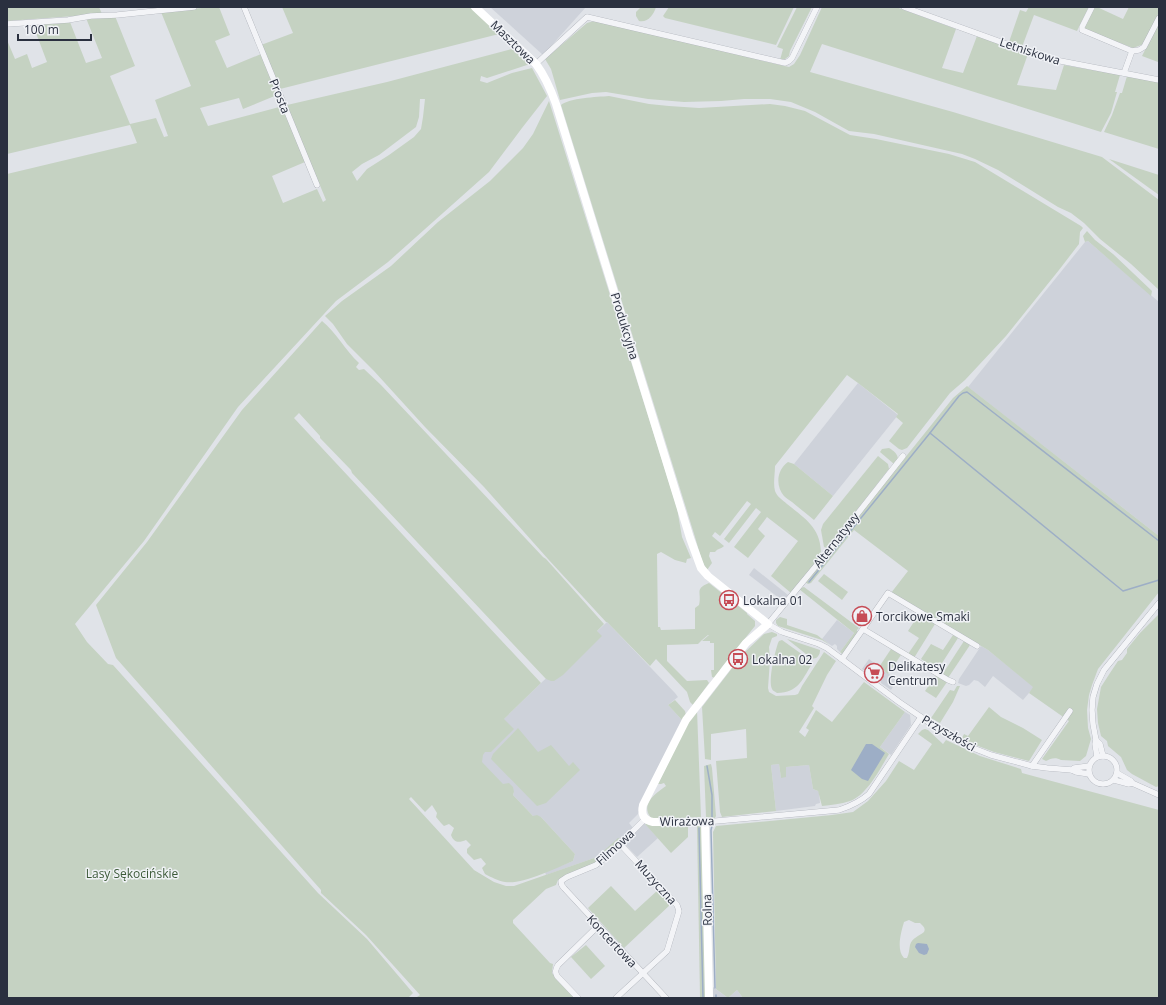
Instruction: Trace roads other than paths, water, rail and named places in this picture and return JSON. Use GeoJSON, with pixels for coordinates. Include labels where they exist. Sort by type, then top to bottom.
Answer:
{"type":"FeatureCollection","features":[{"type":"Feature","properties":{"kind":"street"},"geometry":{"type":"LineString","coordinates":[[7,24],[68,20],[91,16],[117,15],[194,7]]}},
{"type":"Feature","properties":{"kind":"street","name":"Prosta"},"geometry":{"type":"LineString","coordinates":[[244,7],[317,185]]}},
{"type":"Feature","properties":{"kind":"street","name":"Masztowa"},"geometry":{"type":"LineString","coordinates":[[476,7],[536,64],[547,80]]}},
{"type":"Feature","properties":{"kind":"street"},"geometry":{"type":"LineString","coordinates":[[536,64],[587,17],[785,63],[789,62],[792,58],[817,7]]}},
{"type":"Feature","properties":{"kind":"street"},"geometry":{"type":"LineString","coordinates":[[1092,7],[1082,30],[1132,51],[1139,50],[1144,47],[1159,18]]}},
{"type":"Feature","properties":{"kind":"street","name":"Letniskowa"},"geometry":{"type":"LineString","coordinates":[[908,8],[1045,58],[1159,80]]}},
{"type":"Feature","properties":{"kind":"street"},"geometry":{"type":"LineString","coordinates":[[1124,73],[1132,51]]}},
{"type":"Feature","properties":{"kind":"street","name":"Produkcyjna"},"geometry":{"type":"LineString","coordinates":[[547,80],[556,104],[694,551],[701,568],[711,579],[768,624]]}},
{"type":"Feature","properties":{"kind":"street","name":"Alternatywy"},"geometry":{"type":"LineString","coordinates":[[768,624],[825,555],[903,456]]}},
{"type":"Feature","properties":{"kind":"street"},"geometry":{"type":"LineString","coordinates":[[842,659],[888,593],[977,646]]}},
{"type":"Feature","properties":{"kind":"street"},"geometry":{"type":"LineString","coordinates":[[1100,756],[1095,744],[1096,740],[1093,724],[1092,703],[1096,684],[1101,674],[1118,651],[1159,603]]}},
{"type":"Feature","properties":{"kind":"street","name":"Przyszłości"},"geometry":{"type":"LineString","coordinates":[[768,624],[782,632],[824,646],[921,717],[946,734],[968,746],[991,755],[1032,766],[1072,770],[1089,774]]}},
{"type":"Feature","properties":{"kind":"street","name":"Wirażowa"},"geometry":{"type":"LineString","coordinates":[[768,624],[746,643],[734,657],[686,720],[643,805],[642,815],[645,819],[653,822],[705,822],[839,810],[853,805],[869,794],[921,717]]}},
{"type":"Feature","properties":{"kind":"street"},"geometry":{"type":"LineString","coordinates":[[862,629],[938,675],[953,682]]}},
{"type":"Feature","properties":{"kind":"street"},"geometry":{"type":"LineString","coordinates":[[1032,766],[1070,711]]}},
{"type":"Feature","properties":{"kind":"street"},"geometry":{"type":"LineString","coordinates":[[1100,756],[1110,757],[1118,768],[1114,780],[1107,784],[1100,784],[1093,780],[1089,774],[1089,766],[1092,761],[1100,756]]}},
{"type":"Feature","properties":{"kind":"street","name":"Przyszłości"},"geometry":{"type":"LineString","coordinates":[[1072,770],[1074,768],[1089,766]]}},
{"type":"Feature","properties":{"kind":"street"},"geometry":{"type":"LineString","coordinates":[[1117,773],[1132,783],[1159,795]]}},
{"type":"Feature","properties":{"kind":"street"},"geometry":{"type":"LineString","coordinates":[[1114,780],[1132,783]]}},
{"type":"Feature","properties":{"kind":"street","name":"Filmowa"},"geometry":{"type":"LineString","coordinates":[[561,882],[567,877],[596,865],[645,819]]}},
{"type":"Feature","properties":{"kind":"street","name":"Rolna"},"geometry":{"type":"LineString","coordinates":[[705,822],[709,998]]}},
{"type":"Feature","properties":{"kind":"street","name":"Muzyczna"},"geometry":{"type":"LineString","coordinates":[[616,998],[667,951],[679,914],[677,905],[620,844]]}},
{"type":"Feature","properties":{"kind":"street","name":"Koncertowa"},"geometry":{"type":"LineString","coordinates":[[561,882],[564,888],[598,926],[666,998]]}},
{"type":"Feature","properties":{"kind":"street"},"geometry":{"type":"LineString","coordinates":[[578,998],[555,972],[558,965],[598,926]]}},
{"type":"Feature","properties":{"kind":"water"},"geometry":{"type":"Polygon","coordinates":[[[866,744],[872,744],[885,753],[868,781],[862,779],[851,770],[866,744]]]}},
{"type":"Feature","properties":{"kind":"water"},"geometry":{"type":"Polygon","coordinates":[[[918,943],[927,944],[929,949],[927,954],[924,955],[919,953],[915,947],[918,943]]]}},
{"type":"Feature","properties":{"kind":"waterway"},"geometry":{"type":"LineString","coordinates":[[930,433],[959,396],[967,392],[1159,541]]}},
{"type":"Feature","properties":{"kind":"waterway"},"geometry":{"type":"LineString","coordinates":[[809,582],[930,433],[1123,591],[1159,580]]}},
{"type":"Feature","properties":{"kind":"waterway"},"geometry":{"type":"LineString","coordinates":[[707,766],[712,795],[712,817]]}},
{"type":"Feature","properties":{"kind":"waterway"},"geometry":{"type":"LineString","coordinates":[[712,826],[715,988]]}},
{"type":"Feature","properties":{"kind":"waterway"},"geometry":{"type":"LineString","coordinates":[[699,828],[703,998]]}},
{"type":"Feature","properties":{"kind":"place","name":"Lokalna 01"},"geometry":{"type":"Point","coordinates":[729,600]}},
{"type":"Feature","properties":{"kind":"place","name":"Torcikowe Smaki"},"geometry":{"type":"Point","coordinates":[862,616]}},
{"type":"Feature","properties":{"kind":"place","name":"Lokalna 02"},"geometry":{"type":"Point","coordinates":[738,659]}},
{"type":"Feature","properties":{"kind":"place","name":"Delikatesy Centrum"},"geometry":{"type":"Point","coordinates":[874,673]}},
{"type":"Feature","properties":{"kind":"park label","name":"Lasy Sękocińskie"},"geometry":{"type":"Point","coordinates":[132,873]}}]}
